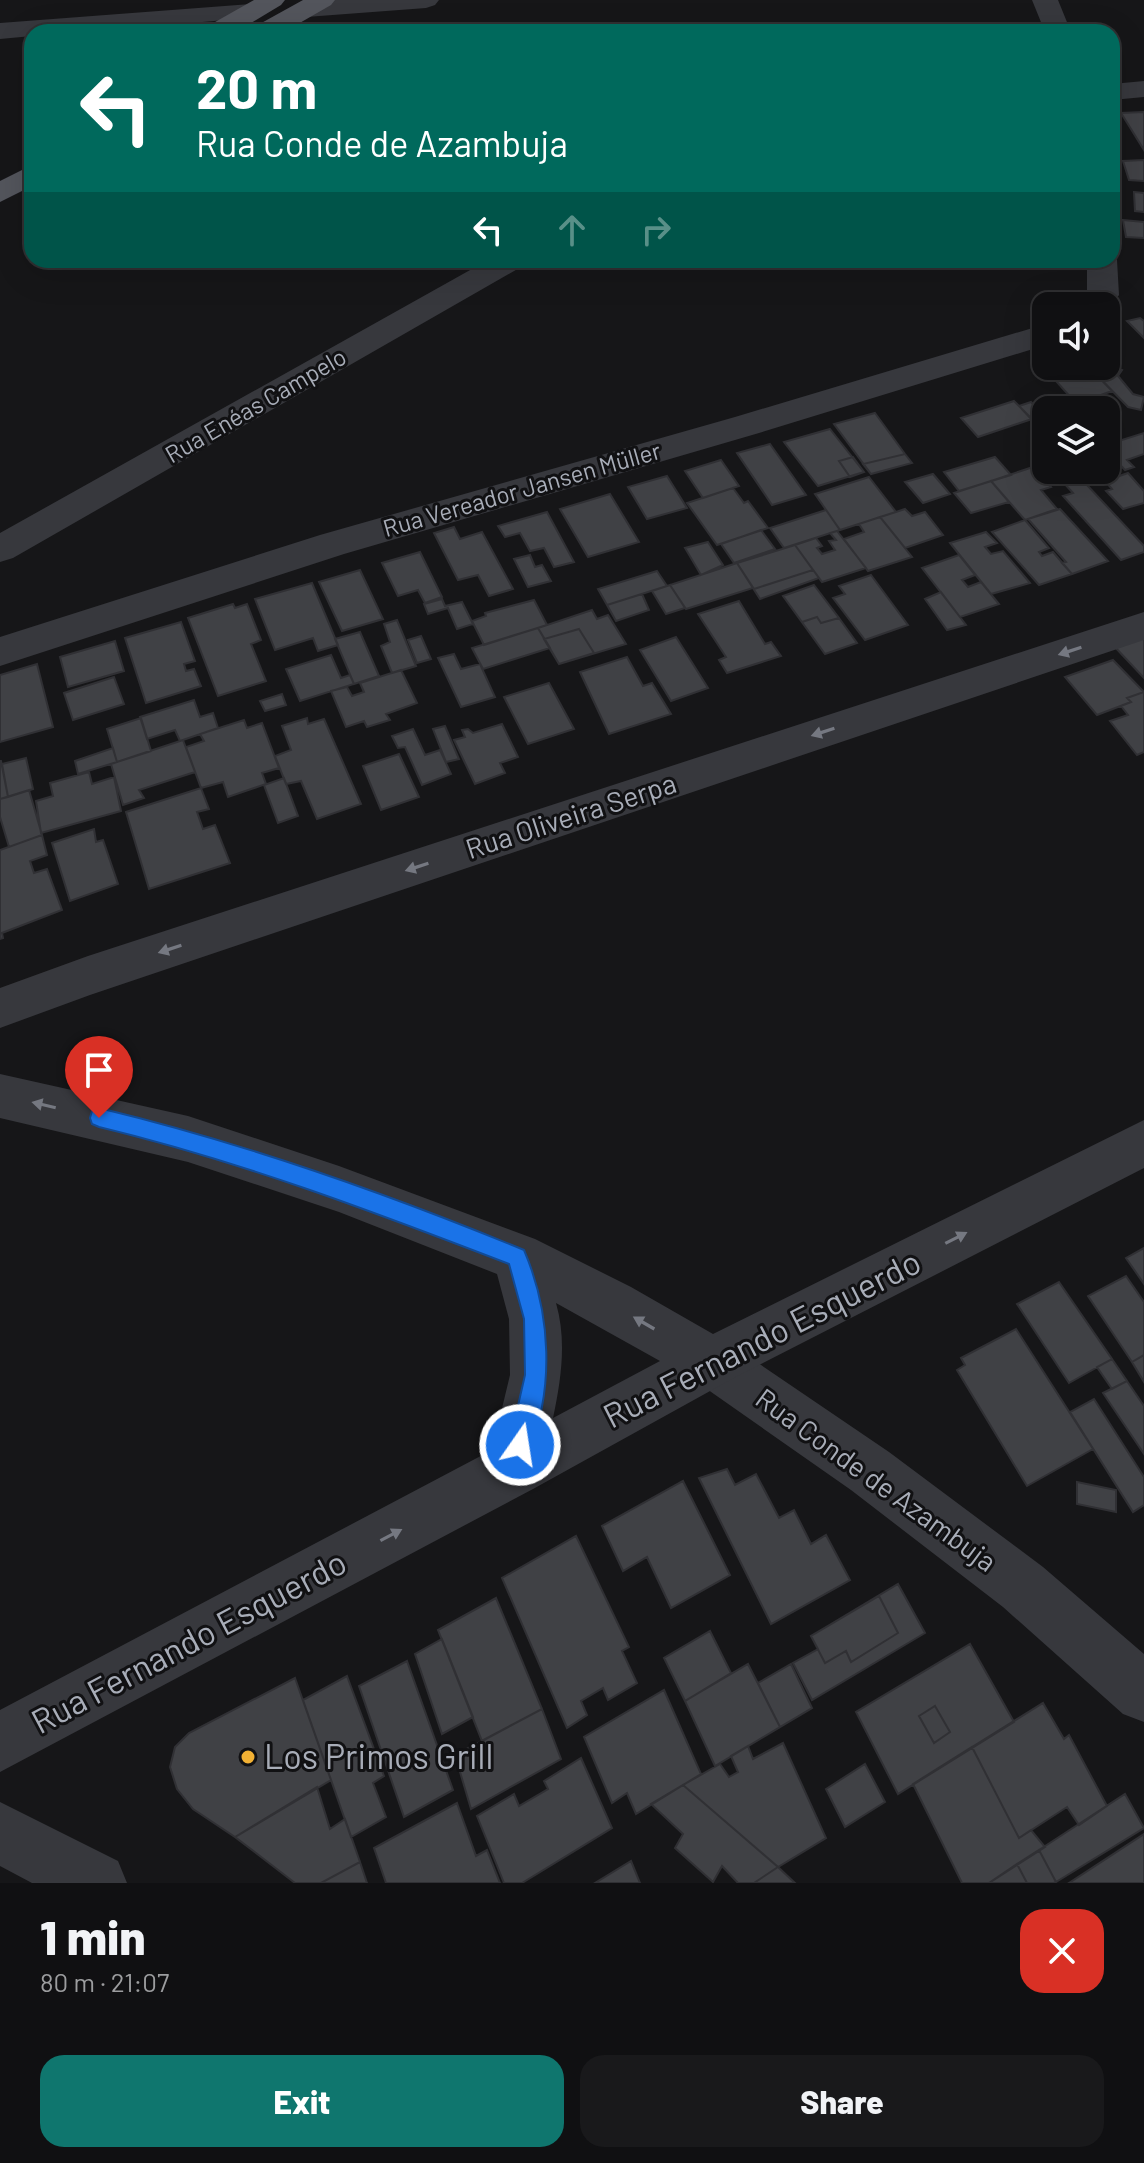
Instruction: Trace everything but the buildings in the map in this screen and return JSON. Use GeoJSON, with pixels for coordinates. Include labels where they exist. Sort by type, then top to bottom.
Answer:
{"type":"FeatureCollection","features":[{"type":"Feature","properties":{"kind":"main road"},"geometry":{"type":"LineString","coordinates":[[239,24],[263,15],[314,5]]}},
{"type":"Feature","properties":{"kind":"main road"},"geometry":{"type":"LineString","coordinates":[[0,193],[24,179]]}},
{"type":"Feature","properties":{"kind":"street"},"geometry":{"type":"LineString","coordinates":[[314,5],[426,0]]}},
{"type":"Feature","properties":{"kind":"street"},"geometry":{"type":"LineString","coordinates":[[1045,0],[1055,24]]}},
{"type":"Feature","properties":{"kind":"street"},"geometry":{"type":"LineString","coordinates":[[115,24],[263,15]]}},
{"type":"Feature","properties":{"kind":"street"},"geometry":{"type":"LineString","coordinates":[[0,31],[24,30]]}},
{"type":"Feature","properties":{"kind":"street"},"geometry":{"type":"LineString","coordinates":[[1120,91],[1144,89]]}},
{"type":"Feature","properties":{"kind":"street","name":"Rua Enéas Campelo"},"geometry":{"type":"LineString","coordinates":[[0,549],[496,268]]}},
{"type":"Feature","properties":{"kind":"street"},"geometry":{"type":"LineString","coordinates":[[1102,268],[1103,292]]}},
{"type":"Feature","properties":{"kind":"street","name":"Rua Vereador Jansen Müller"},"geometry":{"type":"LineString","coordinates":[[0,652],[333,544],[747,425],[1032,338]]}},
{"type":"Feature","properties":{"kind":"street","name":"Rua Oliveira Serpa"},"geometry":{"type":"LineString","coordinates":[[0,1008],[88,976],[1144,626]]}},
{"type":"Feature","properties":{"kind":"street","name":"Rua Conde de Azambuja"},"geometry":{"type":"LineString","coordinates":[[0,1096],[188,1139],[339,1189],[517,1257],[613,1305],[712,1362],[870,1471],[1023,1587],[1144,1693]]}},
{"type":"Feature","properties":{"kind":"street","name":"Rua Fernando Esquerdo"},"geometry":{"type":"LineString","coordinates":[[0,1742],[712,1362],[1144,1143]]}},
{"type":"Feature","properties":{"kind":"street"},"geometry":{"type":"LineString","coordinates":[[514,1470],[536,1375],[535,1319],[517,1257]]}},
{"type":"Feature","properties":{"kind":"street"},"geometry":{"type":"LineString","coordinates":[[0,1833],[96,1883]]}},
{"type":"Feature","properties":{"kind":"place","name":"Los Primos Grill"},"geometry":{"type":"Point","coordinates":[248,1757]}},
{"type":"Feature","properties":{"kind":"route"},"geometry":{"type":"LineString","coordinates":[[99,1118],[188,1139],[339,1189],[517,1257],[535,1319],[536,1375],[520,1445]]}}]}
